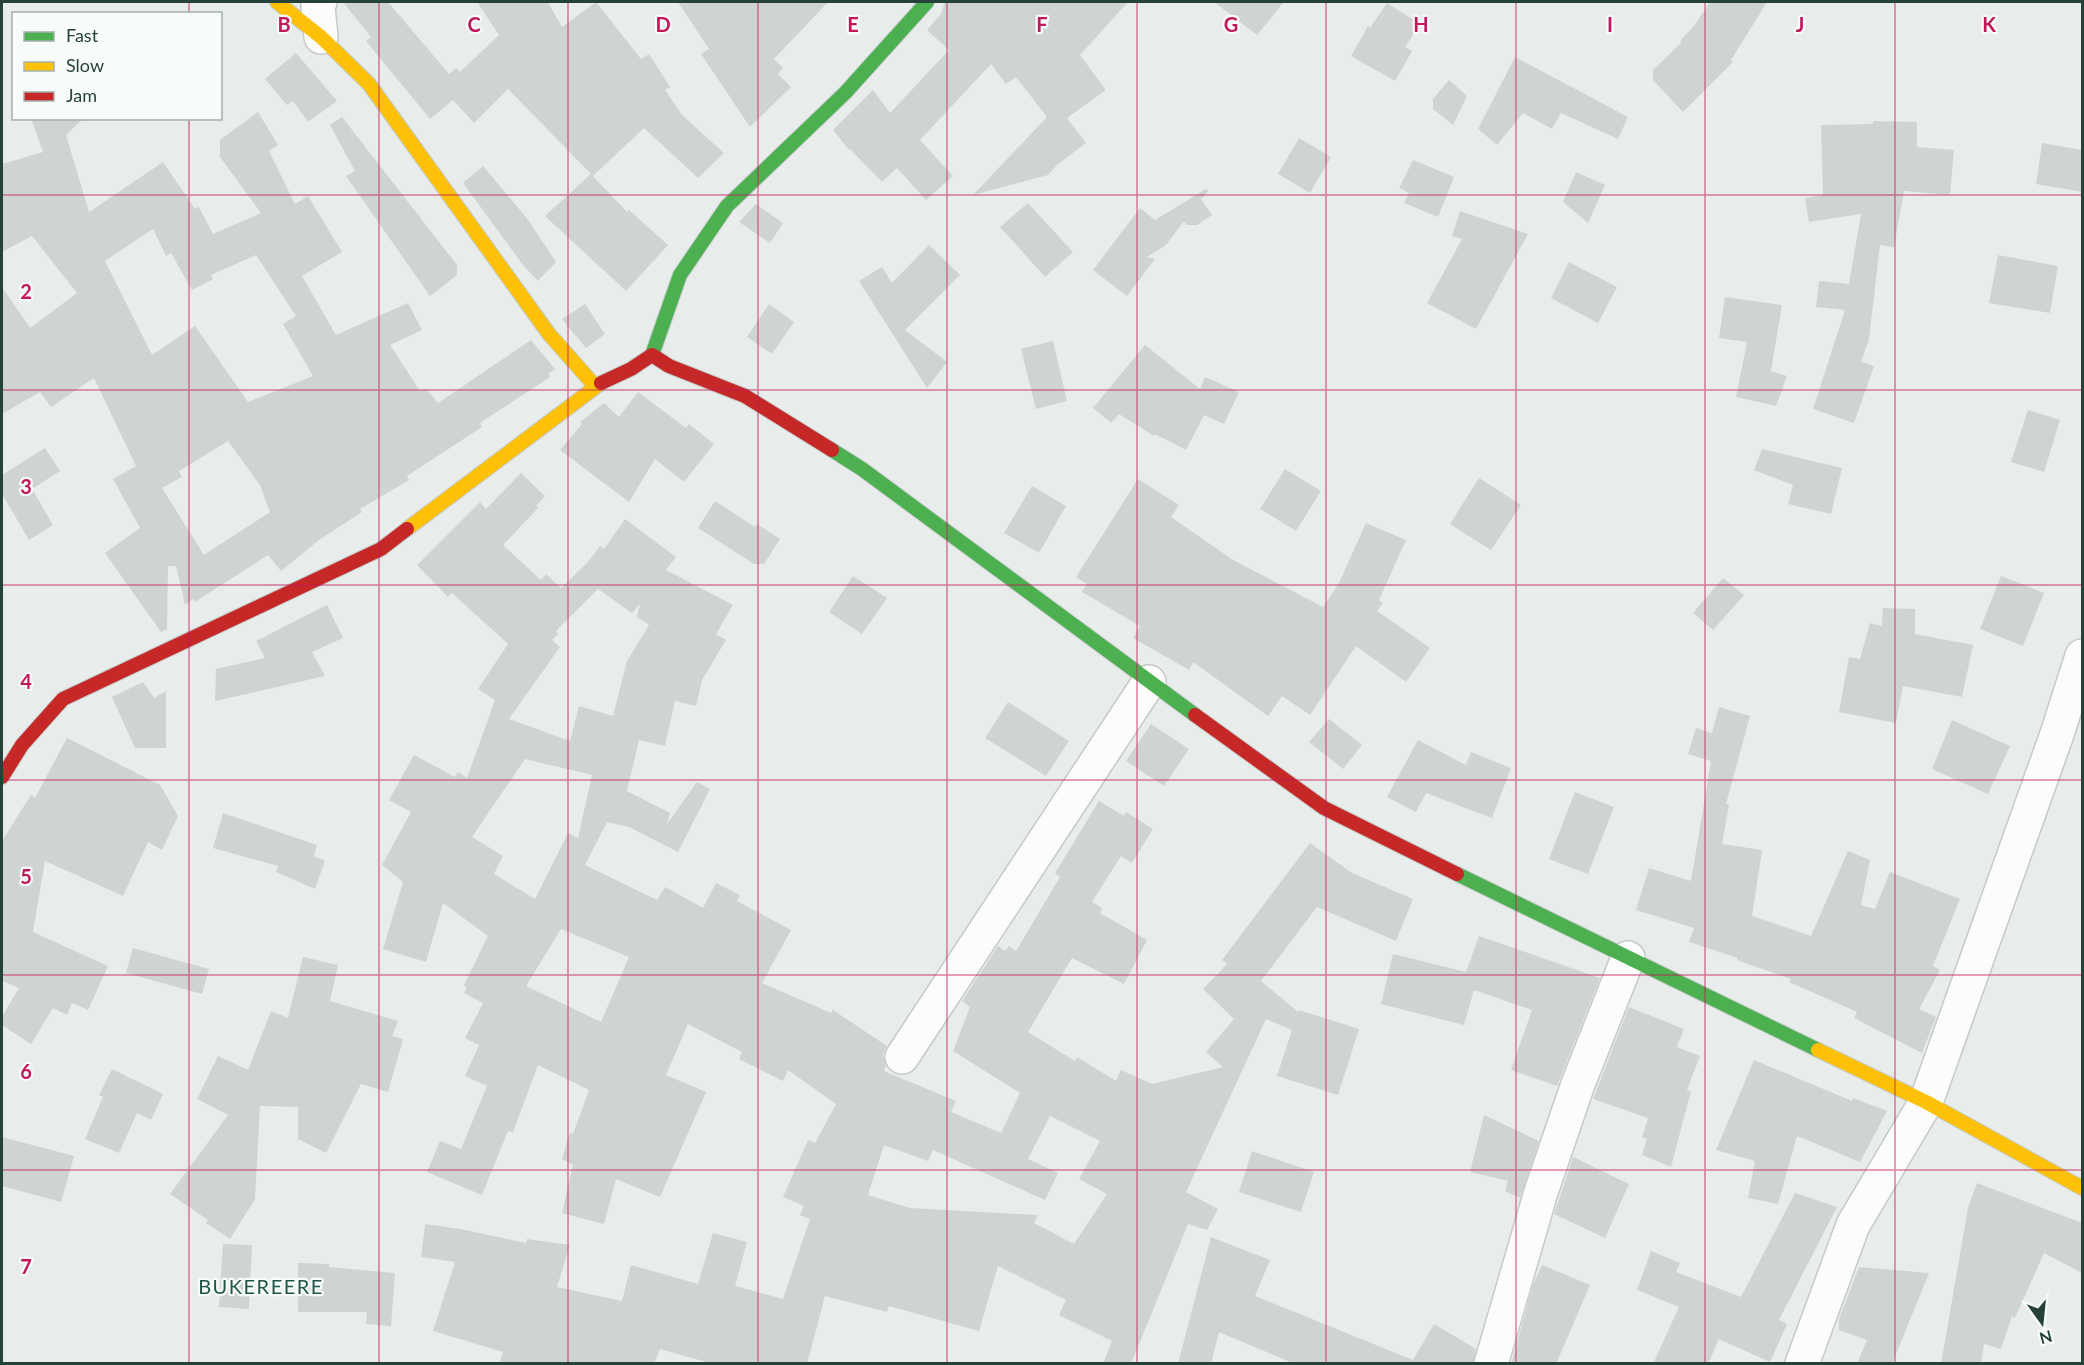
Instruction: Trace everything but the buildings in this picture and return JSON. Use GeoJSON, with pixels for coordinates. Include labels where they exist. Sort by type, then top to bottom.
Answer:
{"type":"FeatureCollection","features":[{"type":"Feature","properties":{"kind":"street"},"geometry":{"type":"LineString","coordinates":[[277,2],[321,37],[369,84],[549,334],[595,386]]}},
{"type":"Feature","properties":{"kind":"street"},"geometry":{"type":"LineString","coordinates":[[320,2],[318,7],[321,37]]}},
{"type":"Feature","properties":{"kind":"street"},"geometry":{"type":"LineString","coordinates":[[5,764],[63,699],[381,549],[595,386],[652,356],[680,275],[727,206],[845,93],[927,2]]}},
{"type":"Feature","properties":{"kind":"street"},"geometry":{"type":"LineString","coordinates":[[652,356],[669,366],[745,396],[862,469],[1324,808],[1926,1102],[2082,1188]]}},
{"type":"Feature","properties":{"kind":"street"},"geometry":{"type":"LineString","coordinates":[[1802,1364],[1853,1226],[1926,1102],[2057,734],[2082,656]]}},
{"type":"Feature","properties":{"kind":"street"},"geometry":{"type":"LineString","coordinates":[[902,1057],[1149,681]]}},
{"type":"Feature","properties":{"kind":"street"},"geometry":{"type":"LineString","coordinates":[[1491,1364],[1541,1192],[1578,1084],[1628,958]]}},
{"type":"Feature","properties":{"kind":"traffic: fast"},"geometry":{"type":"LineString","coordinates":[[652,355],[680,275],[727,206],[845,93],[927,2]]}},
{"type":"Feature","properties":{"kind":"traffic: fast"},"geometry":{"type":"LineString","coordinates":[[832,450],[862,469],[1195,715]]}},
{"type":"Feature","properties":{"kind":"traffic: fast"},"geometry":{"type":"LineString","coordinates":[[1457,874],[1818,1050]]}},
{"type":"Feature","properties":{"kind":"traffic: slow"},"geometry":{"type":"LineString","coordinates":[[277,2],[321,37],[369,84],[549,334],[595,386]]}},
{"type":"Feature","properties":{"kind":"traffic: slow"},"geometry":{"type":"LineString","coordinates":[[407,529],[601,383]]}},
{"type":"Feature","properties":{"kind":"traffic: slow"},"geometry":{"type":"LineString","coordinates":[[1818,1050],[1926,1102],[2082,1188]]}},
{"type":"Feature","properties":{"kind":"traffic: jam"},"geometry":{"type":"LineString","coordinates":[[601,383],[631,369],[652,355],[669,366],[745,396],[832,450]]}},
{"type":"Feature","properties":{"kind":"traffic: jam"},"geometry":{"type":"LineString","coordinates":[[2,777],[22,745],[63,699],[381,549],[407,529]]}},
{"type":"Feature","properties":{"kind":"traffic: jam"},"geometry":{"type":"LineString","coordinates":[[1195,715],[1324,808],[1457,874]]}},
{"type":"Feature","properties":{"kind":"district","name":"BUKEREERE"},"geometry":{"type":"Point","coordinates":[261,1286]}}]}
